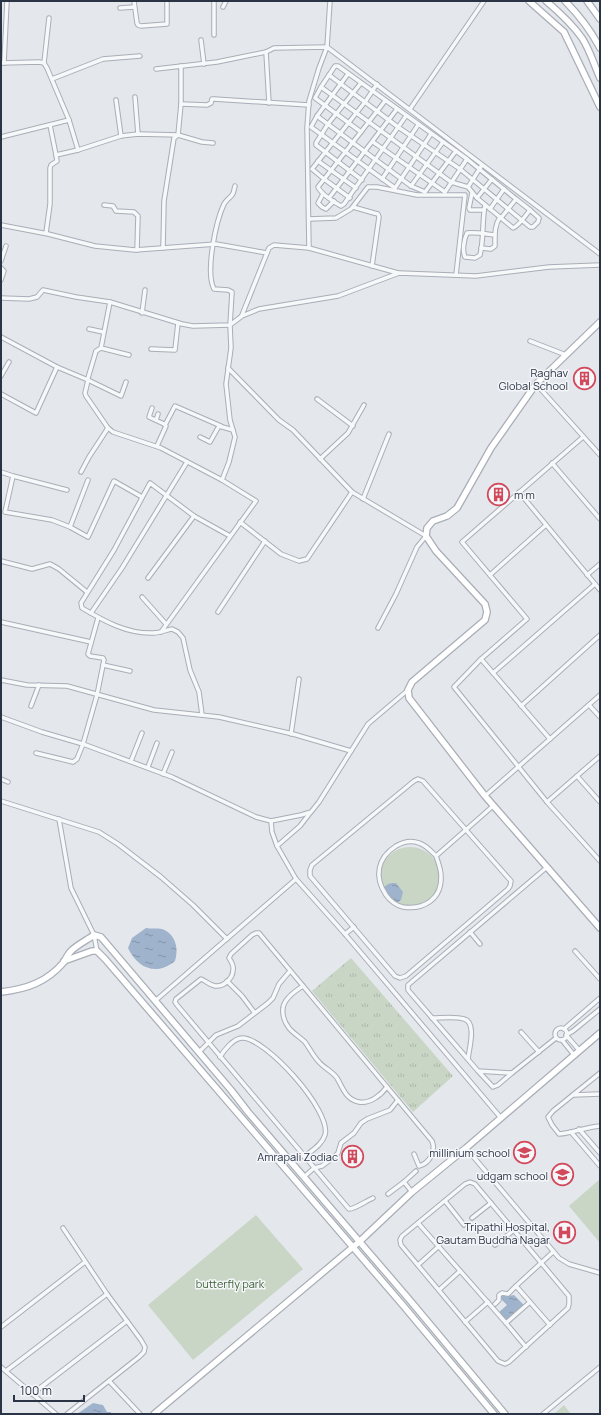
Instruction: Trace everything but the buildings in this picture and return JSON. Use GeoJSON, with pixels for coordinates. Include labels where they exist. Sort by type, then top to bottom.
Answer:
{"type":"FeatureCollection","features":[{"type":"Feature","properties":{"kind":"street"},"geometry":{"type":"LineString","coordinates":[[7,1],[2,63],[44,63]]}},
{"type":"Feature","properties":{"kind":"street"},"geometry":{"type":"LineString","coordinates":[[134,1],[138,25],[167,24],[167,1]]}},
{"type":"Feature","properties":{"kind":"street"},"geometry":{"type":"LineString","coordinates":[[214,1],[214,35]]}},
{"type":"Feature","properties":{"kind":"street"},"geometry":{"type":"LineString","coordinates":[[223,7],[226,1]]}},
{"type":"Feature","properties":{"kind":"street"},"geometry":{"type":"LineString","coordinates":[[309,248],[307,128],[309,105],[319,68],[327,47],[330,1]]}},
{"type":"Feature","properties":{"kind":"street"},"geometry":{"type":"LineString","coordinates":[[410,109],[484,1]]}},
{"type":"Feature","properties":{"kind":"street"},"geometry":{"type":"LineString","coordinates":[[529,1],[564,32],[600,107]]}},
{"type":"Feature","properties":{"kind":"street"},"geometry":{"type":"LineString","coordinates":[[546,1],[571,24],[582,38],[590,52],[600,78]]}},
{"type":"Feature","properties":{"kind":"street"},"geometry":{"type":"LineString","coordinates":[[565,1],[581,17],[600,46]]}},
{"type":"Feature","properties":{"kind":"street"},"geometry":{"type":"LineString","coordinates":[[587,1],[600,19]]}},
{"type":"Feature","properties":{"kind":"street"},"geometry":{"type":"LineString","coordinates":[[120,8],[134,7]]}},
{"type":"Feature","properties":{"kind":"street"},"geometry":{"type":"LineString","coordinates":[[49,18],[44,63],[69,120],[78,150]]}},
{"type":"Feature","properties":{"kind":"street"},"geometry":{"type":"LineString","coordinates":[[201,40],[204,64]]}},
{"type":"Feature","properties":{"kind":"street"},"geometry":{"type":"LineString","coordinates":[[156,69],[204,64],[266,52],[274,48],[327,47],[600,254]]}},
{"type":"Feature","properties":{"kind":"street"},"geometry":{"type":"LineString","coordinates":[[266,52],[269,103]]}},
{"type":"Feature","properties":{"kind":"street"},"geometry":{"type":"LineString","coordinates":[[52,79],[103,59],[140,56]]}},
{"type":"Feature","properties":{"kind":"street"},"geometry":{"type":"LineString","coordinates":[[163,248],[164,201],[174,138],[178,135],[181,104],[181,66]]}},
{"type":"Feature","properties":{"kind":"street"},"geometry":{"type":"LineString","coordinates":[[329,75],[398,127],[460,169],[530,227],[533,228],[538,222],[538,216],[467,159],[336,66],[329,75],[321,87],[315,98],[361,132]]}},
{"type":"Feature","properties":{"kind":"street"},"geometry":{"type":"LineString","coordinates":[[348,74],[311,127],[382,179],[395,188],[432,134]]}},
{"type":"Feature","properties":{"kind":"street"},"geometry":{"type":"LineString","coordinates":[[361,83],[328,124],[316,145],[362,180]]}},
{"type":"Feature","properties":{"kind":"street"},"geometry":{"type":"LineString","coordinates":[[350,198],[312,169],[365,102],[376,84]]}},
{"type":"Feature","properties":{"kind":"street"},"geometry":{"type":"LineString","coordinates":[[321,87],[451,182],[468,187],[477,198],[513,228],[515,228],[530,210]]}},
{"type":"Feature","properties":{"kind":"street"},"geometry":{"type":"LineString","coordinates":[[135,97],[138,134]]}},
{"type":"Feature","properties":{"kind":"street"},"geometry":{"type":"LineString","coordinates":[[181,104],[207,105],[211,103],[212,99],[214,98],[309,105]]}},
{"type":"Feature","properties":{"kind":"street"},"geometry":{"type":"LineString","coordinates":[[116,100],[121,136]]}},
{"type":"Feature","properties":{"kind":"street"},"geometry":{"type":"LineString","coordinates":[[385,101],[324,179],[318,189],[323,194],[341,206],[344,204],[350,198],[406,116]]}},
{"type":"Feature","properties":{"kind":"street"},"geometry":{"type":"LineString","coordinates":[[329,198],[397,109]]}},
{"type":"Feature","properties":{"kind":"street"},"geometry":{"type":"LineString","coordinates":[[318,116],[401,179],[411,186],[425,192],[456,151]]}},
{"type":"Feature","properties":{"kind":"street"},"geometry":{"type":"LineString","coordinates":[[1,137],[69,120]]}},
{"type":"Feature","properties":{"kind":"street"},"geometry":{"type":"LineString","coordinates":[[46,234],[50,204],[50,168],[51,165],[57,161],[50,125]]}},
{"type":"Feature","properties":{"kind":"street"},"geometry":{"type":"LineString","coordinates":[[382,179],[418,125]]}},
{"type":"Feature","properties":{"kind":"street"},"geometry":{"type":"LineString","coordinates":[[56,155],[78,150],[121,136],[138,134],[178,135],[202,142],[213,143]]}},
{"type":"Feature","properties":{"kind":"street"},"geometry":{"type":"LineString","coordinates":[[373,142],[445,192],[467,159]]}},
{"type":"Feature","properties":{"kind":"street"},"geometry":{"type":"LineString","coordinates":[[411,186],[435,152],[444,142]]}},
{"type":"Feature","properties":{"kind":"street"},"geometry":{"type":"LineString","coordinates":[[318,161],[356,188]]}},
{"type":"Feature","properties":{"kind":"street"},"geometry":{"type":"LineString","coordinates":[[468,187],[482,165]]}},
{"type":"Feature","properties":{"kind":"street"},"geometry":{"type":"LineString","coordinates":[[477,198],[492,179]]}},
{"type":"Feature","properties":{"kind":"street"},"geometry":{"type":"LineString","coordinates":[[222,480],[235,437],[230,420],[226,384],[231,348],[230,325],[232,292],[214,288],[211,279],[212,244],[216,226],[224,204],[233,194],[235,186]]}},
{"type":"Feature","properties":{"kind":"street"},"geometry":{"type":"LineString","coordinates":[[309,219],[336,218],[353,208],[368,187],[377,187],[417,195],[465,195],[456,275]]}},
{"type":"Feature","properties":{"kind":"street"},"geometry":{"type":"LineString","coordinates":[[490,209],[504,189]]}},
{"type":"Feature","properties":{"kind":"street"},"geometry":{"type":"LineString","coordinates":[[472,193],[469,208],[470,210],[484,210]]}},
{"type":"Feature","properties":{"kind":"street"},"geometry":{"type":"LineString","coordinates":[[323,194],[318,203],[322,208],[326,209],[334,201]]}},
{"type":"Feature","properties":{"kind":"street"},"geometry":{"type":"LineString","coordinates":[[482,248],[491,249],[495,246],[497,222],[516,199]]}},
{"type":"Feature","properties":{"kind":"street"},"geometry":{"type":"LineString","coordinates":[[104,205],[113,206],[116,211],[134,212],[138,216],[137,250]]}},
{"type":"Feature","properties":{"kind":"street"},"geometry":{"type":"LineString","coordinates":[[485,205],[484,210],[483,234],[482,248],[480,255],[475,258],[465,257],[463,254],[465,237],[467,233],[483,234],[495,235]]}},
{"type":"Feature","properties":{"kind":"street"},"geometry":{"type":"LineString","coordinates":[[353,208],[378,214],[379,217],[372,266]]}},
{"type":"Feature","properties":{"kind":"street"},"geometry":{"type":"LineString","coordinates":[[1,225],[95,246],[137,250],[212,244],[267,253]]}},
{"type":"Feature","properties":{"kind":"street"},"geometry":{"type":"LineString","coordinates":[[242,316],[269,248],[274,245],[309,248],[399,273],[476,276],[549,267],[600,265]]}},
{"type":"Feature","properties":{"kind":"street"},"geometry":{"type":"LineString","coordinates":[[1,261],[6,246]]}},
{"type":"Feature","properties":{"kind":"street"},"geometry":{"type":"LineString","coordinates":[[1,268],[4,271],[1,280]]}},
{"type":"Feature","properties":{"kind":"street"},"geometry":{"type":"LineString","coordinates":[[1,298],[29,300],[37,297],[43,290],[110,302],[178,323],[193,326],[230,325],[242,316],[259,310],[338,296],[399,273]]}},
{"type":"Feature","properties":{"kind":"street"},"geometry":{"type":"LineString","coordinates":[[142,312],[145,290]]}},
{"type":"Feature","properties":{"kind":"street"},"geometry":{"type":"LineString","coordinates":[[101,348],[110,302]]}},
{"type":"Feature","properties":{"kind":"street"},"geometry":{"type":"LineString","coordinates":[[378,628],[396,594],[418,546],[426,536],[427,528],[433,521],[447,516],[457,508],[490,448],[536,384],[600,322]]}},
{"type":"Feature","properties":{"kind":"street"},"geometry":{"type":"LineString","coordinates":[[151,349],[175,350],[178,323]]}},
{"type":"Feature","properties":{"kind":"street"},"geometry":{"type":"LineString","coordinates":[[89,329],[103,332]]}},
{"type":"Feature","properties":{"kind":"street"},"geometry":{"type":"LineString","coordinates":[[1,337],[57,367],[121,396],[126,382]]}},
{"type":"Feature","properties":{"kind":"street"},"geometry":{"type":"LineString","coordinates":[[530,341],[566,355]]}},
{"type":"Feature","properties":{"kind":"street"},"geometry":{"type":"LineString","coordinates":[[129,355],[101,348],[96,351],[88,378],[86,396],[108,428],[117,434],[157,446],[222,480],[256,501],[161,632]]}},
{"type":"Feature","properties":{"kind":"street"},"geometry":{"type":"LineString","coordinates":[[1,376],[9,362]]}},
{"type":"Feature","properties":{"kind":"street"},"geometry":{"type":"LineString","coordinates":[[1,394],[36,413],[57,367]]}},
{"type":"Feature","properties":{"kind":"street"},"geometry":{"type":"LineString","coordinates":[[228,368],[279,420],[293,430],[352,492],[426,536],[436,551],[485,604],[487,612],[485,620],[412,682],[408,690],[368,724],[311,812],[300,826],[277,846]]}},
{"type":"Feature","properties":{"kind":"street"},"geometry":{"type":"LineString","coordinates":[[536,384],[600,455]]}},
{"type":"Feature","properties":{"kind":"street"},"geometry":{"type":"LineString","coordinates":[[317,399],[353,426]]}},
{"type":"Feature","properties":{"kind":"street"},"geometry":{"type":"LineString","coordinates":[[320,459],[348,433],[364,405]]}},
{"type":"Feature","properties":{"kind":"street"},"geometry":{"type":"LineString","coordinates":[[157,446],[175,406],[233,430]]}},
{"type":"Feature","properties":{"kind":"street"},"geometry":{"type":"LineString","coordinates":[[152,408],[149,417],[166,425]]}},
{"type":"Feature","properties":{"kind":"street"},"geometry":{"type":"LineString","coordinates":[[156,420],[158,414]]}},
{"type":"Feature","properties":{"kind":"street"},"geometry":{"type":"LineString","coordinates":[[200,437],[210,442],[219,426],[221,426]]}},
{"type":"Feature","properties":{"kind":"street"},"geometry":{"type":"LineString","coordinates":[[81,472],[108,428]]}},
{"type":"Feature","properties":{"kind":"street"},"geometry":{"type":"LineString","coordinates":[[363,499],[389,434]]}},
{"type":"Feature","properties":{"kind":"street"},"geometry":{"type":"LineString","coordinates":[[583,437],[462,542],[527,619],[481,659],[454,685],[454,688],[547,802],[600,861]]}},
{"type":"Feature","properties":{"kind":"street"},"geometry":{"type":"LineString","coordinates":[[91,613],[122,568],[187,462]]}},
{"type":"Feature","properties":{"kind":"street"},"geometry":{"type":"LineString","coordinates":[[552,464],[600,519]]}},
{"type":"Feature","properties":{"kind":"street"},"geometry":{"type":"LineString","coordinates":[[1,472],[67,490]]}},
{"type":"Feature","properties":{"kind":"street"},"geometry":{"type":"LineString","coordinates":[[13,476],[5,512],[52,520],[70,527],[88,537],[114,481],[142,497]]}},
{"type":"Feature","properties":{"kind":"street"},"geometry":{"type":"LineString","coordinates":[[70,527],[88,480]]}},
{"type":"Feature","properties":{"kind":"street"},"geometry":{"type":"LineString","coordinates":[[202,715],[199,692],[190,670],[183,638],[178,632],[172,629],[154,633],[125,629],[112,625],[98,618],[82,608],[80,605],[114,550],[150,483],[194,516],[230,536]]}},
{"type":"Feature","properties":{"kind":"street"},"geometry":{"type":"LineString","coordinates":[[240,522],[281,554],[299,561],[307,559],[352,492]]}},
{"type":"Feature","properties":{"kind":"street"},"geometry":{"type":"LineString","coordinates":[[519,492],[600,590]]}},
{"type":"Feature","properties":{"kind":"street"},"geometry":{"type":"LineString","coordinates":[[148,578],[194,516]]}},
{"type":"Feature","properties":{"kind":"street"},"geometry":{"type":"LineString","coordinates":[[490,575],[546,525]]}},
{"type":"Feature","properties":{"kind":"street"},"geometry":{"type":"LineString","coordinates":[[218,612],[265,541]]}},
{"type":"Feature","properties":{"kind":"street"},"geometry":{"type":"LineString","coordinates":[[1,561],[32,569],[50,564],[59,569],[87,592]]}},
{"type":"Feature","properties":{"kind":"street"},"geometry":{"type":"LineString","coordinates":[[587,575],[600,564]]}},
{"type":"Feature","properties":{"kind":"street"},"geometry":{"type":"LineString","coordinates":[[493,673],[595,584]]}},
{"type":"Feature","properties":{"kind":"street"},"geometry":{"type":"LineString","coordinates":[[142,597],[166,624]]}},
{"type":"Feature","properties":{"kind":"street"},"geometry":{"type":"LineString","coordinates":[[36,753],[73,762],[77,759],[83,744],[97,695],[104,659],[89,655],[98,618]]}},
{"type":"Feature","properties":{"kind":"street"},"geometry":{"type":"LineString","coordinates":[[1,622],[91,642]]}},
{"type":"Feature","properties":{"kind":"street"},"geometry":{"type":"LineString","coordinates":[[521,706],[600,635]]}},
{"type":"Feature","properties":{"kind":"street"},"geometry":{"type":"LineString","coordinates":[[481,659],[550,739]]}},
{"type":"Feature","properties":{"kind":"street"},"geometry":{"type":"LineString","coordinates":[[103,665],[130,670]]}},
{"type":"Feature","properties":{"kind":"street"},"geometry":{"type":"LineString","coordinates":[[291,734],[299,679]]}},
{"type":"Feature","properties":{"kind":"street"},"geometry":{"type":"LineString","coordinates":[[1,680],[27,685],[67,686],[154,710],[219,717],[291,734],[351,751]]}},
{"type":"Feature","properties":{"kind":"street"},"geometry":{"type":"LineString","coordinates":[[31,706],[38,685]]}},
{"type":"Feature","properties":{"kind":"street"},"geometry":{"type":"LineString","coordinates":[[408,690],[409,698],[493,806],[600,928]]}},
{"type":"Feature","properties":{"kind":"street"},"geometry":{"type":"LineString","coordinates":[[485,796],[600,695]]}},
{"type":"Feature","properties":{"kind":"street"},"geometry":{"type":"LineString","coordinates":[[589,705],[600,717]]}},
{"type":"Feature","properties":{"kind":"street"},"geometry":{"type":"LineString","coordinates":[[1,717],[148,767],[256,817],[271,821],[311,812]]}},
{"type":"Feature","properties":{"kind":"street"},"geometry":{"type":"LineString","coordinates":[[131,761],[142,733]]}},
{"type":"Feature","properties":{"kind":"street"},"geometry":{"type":"LineString","coordinates":[[148,767],[157,744]]}},
{"type":"Feature","properties":{"kind":"street"},"geometry":{"type":"LineString","coordinates":[[163,774],[172,752]]}},
{"type":"Feature","properties":{"kind":"street"},"geometry":{"type":"LineString","coordinates":[[547,802],[600,756]]}},
{"type":"Feature","properties":{"kind":"street"},"geometry":{"type":"LineString","coordinates":[[577,776],[600,802]]}},
{"type":"Feature","properties":{"kind":"street"},"geometry":{"type":"LineString","coordinates":[[1,779],[8,782]]}},
{"type":"Feature","properties":{"kind":"street"},"geometry":{"type":"LineString","coordinates":[[418,779],[423,780],[467,830],[511,881],[510,886],[406,976],[400,978],[395,976],[310,876],[312,865],[418,779]]}},
{"type":"Feature","properties":{"kind":"street"},"geometry":{"type":"LineString","coordinates":[[596,798],[600,794]]}},
{"type":"Feature","properties":{"kind":"street"},"geometry":{"type":"LineString","coordinates":[[1,801],[100,832],[161,877],[193,905],[227,939]]}},
{"type":"Feature","properties":{"kind":"street"},"geometry":{"type":"LineString","coordinates":[[436,856],[493,806]]}},
{"type":"Feature","properties":{"kind":"street"},"geometry":{"type":"LineString","coordinates":[[59,819],[71,888],[94,935],[98,951],[494,1414]]}},
{"type":"Feature","properties":{"kind":"street"},"geometry":{"type":"LineString","coordinates":[[271,821],[272,832],[277,846],[296,879],[345,934],[501,1118]]}},
{"type":"Feature","properties":{"kind":"street"},"geometry":{"type":"LineString","coordinates":[[409,841],[418,842],[428,848],[436,856],[442,878],[434,900],[417,908],[410,908],[399,906],[388,899],[379,878],[379,868],[388,850],[409,841]]}},
{"type":"Feature","properties":{"kind":"street"},"geometry":{"type":"LineString","coordinates":[[546,868],[408,985],[408,990],[478,1071],[491,1085],[495,1087],[556,1038]]}},
{"type":"Feature","properties":{"kind":"street"},"geometry":{"type":"LineString","coordinates":[[155,1001],[296,879]]}},
{"type":"Feature","properties":{"kind":"street"},"geometry":{"type":"LineString","coordinates":[[345,934],[354,927]]}},
{"type":"Feature","properties":{"kind":"street"},"geometry":{"type":"LineString","coordinates":[[470,932],[480,944]]}},
{"type":"Feature","properties":{"kind":"street"},"geometry":{"type":"LineString","coordinates":[[373,1198],[361,1203],[354,1209],[349,1209],[208,1043],[177,1005],[175,1002],[176,999],[201,978],[208,984],[217,987],[224,984],[231,977],[234,969],[229,958],[231,954],[256,933],[258,933],[434,1144],[433,1154],[419,1166],[414,1154]]}},
{"type":"Feature","properties":{"kind":"street"},"geometry":{"type":"LineString","coordinates":[[1,992],[14,991],[32,986],[48,977],[64,962],[70,951],[94,935],[101,937],[505,1414]]}},
{"type":"Feature","properties":{"kind":"street"},"geometry":{"type":"LineString","coordinates":[[64,962],[92,951],[98,951]]}},
{"type":"Feature","properties":{"kind":"street"},"geometry":{"type":"LineString","coordinates":[[575,951],[600,979]]}},
{"type":"Feature","properties":{"kind":"street"},"geometry":{"type":"LineString","coordinates":[[199,1052],[216,1035],[238,1026],[254,1012],[268,1003],[273,998],[279,984],[290,971]]}},
{"type":"Feature","properties":{"kind":"street"},"geometry":{"type":"LineString","coordinates":[[227,981],[242,996],[254,1012]]}},
{"type":"Feature","properties":{"kind":"street"},"geometry":{"type":"LineString","coordinates":[[302,986],[289,998],[283,1008],[284,1018],[290,1029],[305,1042],[317,1061],[332,1073],[345,1093],[352,1099],[361,1102],[368,1101],[378,1096],[387,1087]]}},
{"type":"Feature","properties":{"kind":"street"},"geometry":{"type":"LineString","coordinates":[[556,1038],[555,1034],[559,1028],[564,1029],[600,998]]}},
{"type":"Feature","properties":{"kind":"street"},"geometry":{"type":"LineString","coordinates":[[562,1040],[566,1037],[566,1035],[600,1009]]}},
{"type":"Feature","properties":{"kind":"street"},"geometry":{"type":"LineString","coordinates":[[432,1018],[464,1019],[470,1023],[472,1030],[468,1059]]}},
{"type":"Feature","properties":{"kind":"street"},"geometry":{"type":"LineString","coordinates":[[564,1029],[566,1030],[566,1035],[579,1050]]}},
{"type":"Feature","properties":{"kind":"street"},"geometry":{"type":"LineString","coordinates":[[521,1032],[539,1052]]}},
{"type":"Feature","properties":{"kind":"street"},"geometry":{"type":"LineString","coordinates":[[154,1414],[360,1242],[412,1192],[466,1148],[600,1033]]}},
{"type":"Feature","properties":{"kind":"street"},"geometry":{"type":"LineString","coordinates":[[220,1057],[223,1052],[237,1040],[245,1038],[265,1049],[300,1083],[321,1112],[326,1128],[323,1141],[304,1157]]}},
{"type":"Feature","properties":{"kind":"street"},"geometry":{"type":"LineString","coordinates":[[556,1038],[562,1040],[574,1055]]}},
{"type":"Feature","properties":{"kind":"street"},"geometry":{"type":"LineString","coordinates":[[478,1071],[512,1073]]}},
{"type":"Feature","properties":{"kind":"street"},"geometry":{"type":"LineString","coordinates":[[600,1072],[553,1111],[548,1117],[559,1134],[567,1134],[579,1129],[600,1126]]}},
{"type":"Feature","properties":{"kind":"street"},"geometry":{"type":"LineString","coordinates":[[572,1095],[600,1094]]}},
{"type":"Feature","properties":{"kind":"street"},"geometry":{"type":"LineString","coordinates":[[304,1177],[314,1168],[322,1166],[334,1157],[341,1144],[354,1133],[361,1123],[367,1118],[390,1110],[398,1100]]}},
{"type":"Feature","properties":{"kind":"street"},"geometry":{"type":"LineString","coordinates":[[579,1129],[600,1152]]}},
{"type":"Feature","properties":{"kind":"street"},"geometry":{"type":"LineString","coordinates":[[571,1132],[600,1166]]}},
{"type":"Feature","properties":{"kind":"street"},"geometry":{"type":"LineString","coordinates":[[466,1148],[559,1258],[569,1264],[600,1273]]}},
{"type":"Feature","properties":{"kind":"street"},"geometry":{"type":"LineString","coordinates":[[274,1155],[280,1150]]}},
{"type":"Feature","properties":{"kind":"street"},"geometry":{"type":"LineString","coordinates":[[388,1194],[416,1171]]}},
{"type":"Feature","properties":{"kind":"street"},"geometry":{"type":"LineString","coordinates":[[404,1182],[412,1192]]}},
{"type":"Feature","properties":{"kind":"street"},"geometry":{"type":"LineString","coordinates":[[473,1182],[568,1293],[570,1300],[568,1308],[509,1362],[502,1364],[498,1361],[400,1242],[402,1236],[445,1201],[465,1184],[473,1182]]}},
{"type":"Feature","properties":{"kind":"street"},"geometry":{"type":"LineString","coordinates":[[445,1201],[464,1225]]}},
{"type":"Feature","properties":{"kind":"street"},"geometry":{"type":"LineString","coordinates":[[472,1218],[491,1203]]}},
{"type":"Feature","properties":{"kind":"street"},"geometry":{"type":"LineString","coordinates":[[418,1223],[526,1347]]}},
{"type":"Feature","properties":{"kind":"street"},"geometry":{"type":"LineString","coordinates":[[63,1228],[107,1294],[145,1347],[144,1352],[67,1414]]}},
{"type":"Feature","properties":{"kind":"street"},"geometry":{"type":"LineString","coordinates":[[495,1245],[514,1230]]}},
{"type":"Feature","properties":{"kind":"street"},"geometry":{"type":"LineString","coordinates":[[418,1265],[439,1246]]}},
{"type":"Feature","properties":{"kind":"street"},"geometry":{"type":"LineString","coordinates":[[495,1304],[499,1300],[498,1295],[502,1293],[508,1294],[553,1252]]}},
{"type":"Feature","properties":{"kind":"street"},"geometry":{"type":"LineString","coordinates":[[1,1327],[85,1262]]}},
{"type":"Feature","properties":{"kind":"street"},"geometry":{"type":"LineString","coordinates":[[439,1290],[460,1271]]}},
{"type":"Feature","properties":{"kind":"street"},"geometry":{"type":"LineString","coordinates":[[516,1286],[550,1326]]}},
{"type":"Feature","properties":{"kind":"street"},"geometry":{"type":"LineString","coordinates":[[6,1371],[107,1294]]}},
{"type":"Feature","properties":{"kind":"street"},"geometry":{"type":"LineString","coordinates":[[465,1322],[488,1302]]}},
{"type":"Feature","properties":{"kind":"street"},"geometry":{"type":"LineString","coordinates":[[506,1323],[530,1302]]}},
{"type":"Feature","properties":{"kind":"street"},"geometry":{"type":"LineString","coordinates":[[32,1394],[127,1320]]}},
{"type":"Feature","properties":{"kind":"street"},"geometry":{"type":"LineString","coordinates":[[1,1367],[56,1414]]}},
{"type":"Feature","properties":{"kind":"street"},"geometry":{"type":"LineString","coordinates":[[543,1414],[600,1367]]}},
{"type":"Feature","properties":{"kind":"street"},"geometry":{"type":"LineString","coordinates":[[109,1381],[140,1414]]}},
{"type":"Feature","properties":{"kind":"green space"},"geometry":{"type":"Polygon","coordinates":[[[410,847],[422,849],[435,860],[438,865],[440,877],[438,889],[427,902],[422,905],[410,907],[398,905],[385,894],[382,889],[380,877],[382,865],[393,852],[398,849],[410,847]]]}},
{"type":"Feature","properties":{"kind":"green space"},"geometry":{"type":"Polygon","coordinates":[[[351,958],[453,1076],[413,1112],[312,991],[351,958]]]}},
{"type":"Feature","properties":{"kind":"green space"},"geometry":{"type":"Polygon","coordinates":[[[600,1179],[600,1243],[569,1206],[600,1179]]]}},
{"type":"Feature","properties":{"kind":"green space","name":"butterfly park"},"geometry":{"type":"Polygon","coordinates":[[[256,1215],[303,1269],[193,1360],[148,1305],[256,1215]]]}},
{"type":"Feature","properties":{"kind":"green space"},"geometry":{"type":"Polygon","coordinates":[[[564,1405],[571,1414],[554,1414],[564,1405]]]}},
{"type":"Feature","properties":{"kind":"water"},"geometry":{"type":"Polygon","coordinates":[[[392,883],[396,883],[403,892],[401,900],[397,903],[391,898],[384,887],[392,883]]]}},
{"type":"Feature","properties":{"kind":"water"},"geometry":{"type":"Polygon","coordinates":[[[146,928],[162,929],[170,934],[175,942],[177,952],[175,961],[168,966],[155,969],[148,968],[137,961],[128,948],[132,938],[146,928]]]}},
{"type":"Feature","properties":{"kind":"water"},"geometry":{"type":"Polygon","coordinates":[[[501,1293],[508,1296],[514,1295],[524,1305],[508,1321],[498,1313],[507,1305],[501,1299],[501,1293]]]}},
{"type":"Feature","properties":{"kind":"water"},"geometry":{"type":"Polygon","coordinates":[[[93,1403],[103,1405],[107,1412],[111,1412],[111,1414],[77,1414],[93,1403]]]}},
{"type":"Feature","properties":{"kind":"place","name":"Raghav Global School"},"geometry":{"type":"Point","coordinates":[584,378]}},
{"type":"Feature","properties":{"kind":"place","name":"m m"},"geometry":{"type":"Point","coordinates":[498,494]}},
{"type":"Feature","properties":{"kind":"place","name":"millinium school"},"geometry":{"type":"Point","coordinates":[525,1152]}},
{"type":"Feature","properties":{"kind":"place","name":"Amrapali Zodiac"},"geometry":{"type":"Point","coordinates":[353,1156]}},
{"type":"Feature","properties":{"kind":"place","name":"udgam school"},"geometry":{"type":"Point","coordinates":[563,1175]}},
{"type":"Feature","properties":{"kind":"place","name":"Tripathi Hospital, Gautam Buddha Nagar"},"geometry":{"type":"Point","coordinates":[565,1232]}}]}
